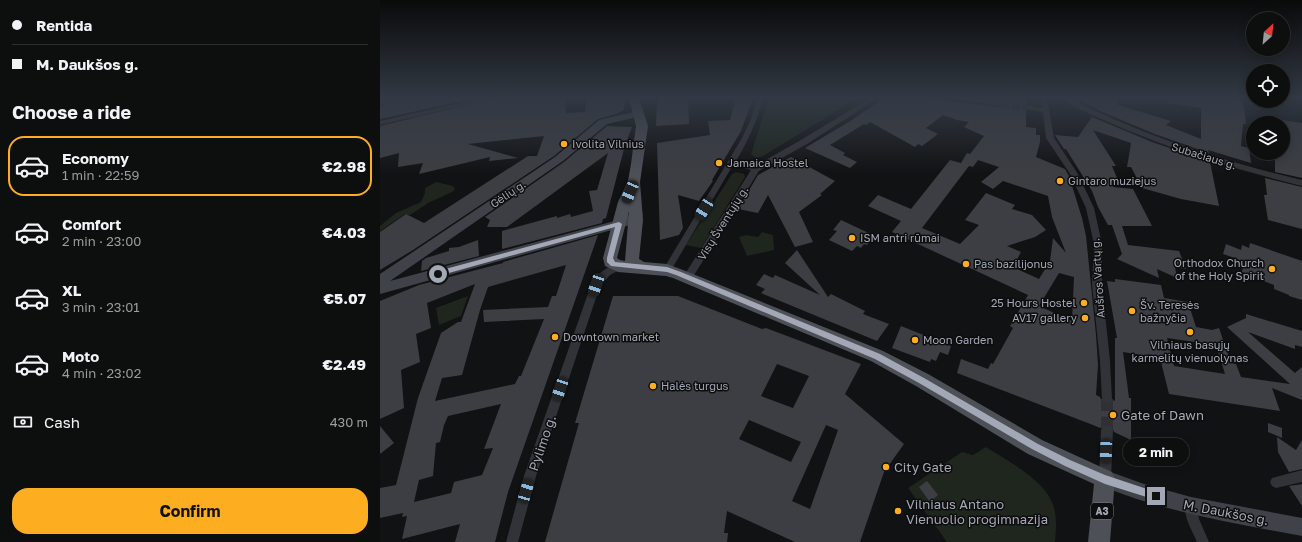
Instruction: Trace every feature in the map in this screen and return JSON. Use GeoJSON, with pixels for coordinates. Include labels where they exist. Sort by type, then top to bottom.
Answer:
{"type":"FeatureCollection","features":[{"type":"Feature","properties":{"kind":"main road","name":"Gėlių g."},"geometry":{"type":"LineString","coordinates":[[380,281],[559,159],[601,123]]}},
{"type":"Feature","properties":{"kind":"main road"},"geometry":{"type":"LineString","coordinates":[[641,123],[642,126],[634,181],[619,224],[614,262],[636,263],[667,270],[688,277],[878,356],[1035,446],[1068,463],[1105,479]]}},
{"type":"Feature","properties":{"kind":"main road"},"geometry":{"type":"LineString","coordinates":[[634,181],[637,200],[636,263]]}},
{"type":"Feature","properties":{"kind":"main road"},"geometry":{"type":"LineString","coordinates":[[380,289],[619,224],[631,219],[637,214]]}},
{"type":"Feature","properties":{"kind":"main road"},"geometry":{"type":"LineString","coordinates":[[407,264],[402,272],[403,278],[410,281]]}},
{"type":"Feature","properties":{"kind":"main road","name":"M. Daukšos g."},"geometry":{"type":"LineString","coordinates":[[1105,479],[1144,493],[1191,506],[1302,527]]}},
{"type":"Feature","properties":{"kind":"main road","name":"A3"},"geometry":{"type":"LineString","coordinates":[[1099,542],[1105,479]]}},
{"type":"Feature","properties":{"kind":"street","name":"Visų Šventųjų g."},"geometry":{"type":"LineString","coordinates":[[667,270],[733,163],[752,123]]}},
{"type":"Feature","properties":{"kind":"street"},"geometry":{"type":"LineString","coordinates":[[733,163],[756,169],[835,123]]}},
{"type":"Feature","properties":{"kind":"street","name":"Aušros Vartų g."},"geometry":{"type":"LineString","coordinates":[[1047,123],[1050,138],[1074,174],[1090,208],[1098,244],[1097,285],[1105,361],[1107,399]]}},
{"type":"Feature","properties":{"kind":"street","name":"Subačiaus g."},"geometry":{"type":"LineString","coordinates":[[1115,123],[1175,148],[1302,183]]}},
{"type":"Feature","properties":{"kind":"street","name":"Visų Šventųjų g."},"geometry":{"type":"LineString","coordinates":[[688,277],[756,169]]}},
{"type":"Feature","properties":{"kind":"street","name":"Pylimo g."},"geometry":{"type":"LineString","coordinates":[[512,542],[530,476],[596,285],[614,262]]}},
{"type":"Feature","properties":{"kind":"street"},"geometry":{"type":"LineString","coordinates":[[1105,479],[1107,430]]}},
{"type":"Feature","properties":{"kind":"street"},"geometry":{"type":"LineString","coordinates":[[1276,482],[1302,476]]}},
{"type":"Feature","properties":{"kind":"street"},"geometry":{"type":"LineString","coordinates":[[1191,506],[1193,519],[1203,542]]}},
{"type":"Feature","properties":{"kind":"shaded area"},"geometry":{"type":"Polygon","coordinates":[[[761,123],[817,123],[763,156],[756,158],[751,154],[761,123]]]}},
{"type":"Feature","properties":{"kind":"shaded area"},"geometry":{"type":"Polygon","coordinates":[[[736,172],[744,174],[745,177],[701,248],[686,245],[732,174],[736,172]]]}},
{"type":"Feature","properties":{"kind":"shaded area"},"geometry":{"type":"Polygon","coordinates":[[[436,182],[453,186],[455,189],[452,192],[428,203],[410,215],[405,214],[380,231],[380,226],[396,213],[421,202],[425,193],[425,188],[436,182]]]}},
{"type":"Feature","properties":{"kind":"shaded area"},"geometry":{"type":"Polygon","coordinates":[[[762,232],[773,235],[774,250],[747,256],[739,237],[746,235],[758,237],[762,232]]]}},
{"type":"Feature","properties":{"kind":"shaded area"},"geometry":{"type":"Polygon","coordinates":[[[468,296],[461,316],[439,325],[436,308],[468,296]]]}},
{"type":"Feature","properties":{"kind":"shaded area"},"geometry":{"type":"Polygon","coordinates":[[[986,447],[1026,473],[1044,489],[1050,498],[1055,512],[1055,542],[947,542],[908,488],[962,452],[973,455],[986,447]]]}},
{"type":"Feature","properties":{"kind":"building"},"geometry":{"type":"Polygon","coordinates":[[[391,123],[593,123],[554,156],[413,250],[380,270],[380,232],[406,214],[424,223],[528,156],[537,156],[544,136],[468,144],[518,158],[489,161],[490,157],[419,174],[423,163],[398,167],[399,153],[380,158],[380,126],[391,123]]]}},
{"type":"Feature","properties":{"kind":"building"},"geometry":{"type":"Polygon","coordinates":[[[656,123],[689,123],[689,124],[656,126],[656,123]]]}},
{"type":"Feature","properties":{"kind":"building"},"geometry":{"type":"Polygon","coordinates":[[[708,123],[744,123],[741,131],[712,180],[713,181],[699,201],[678,195],[683,228],[679,235],[660,240],[657,143],[710,135],[708,123]]]}},
{"type":"Feature","properties":{"kind":"building"},"geometry":{"type":"Polygon","coordinates":[[[846,123],[868,123],[866,125],[864,124],[830,145],[845,153],[843,155],[857,162],[850,168],[805,148],[846,123]]]}},
{"type":"Feature","properties":{"kind":"building"},"geometry":{"type":"Polygon","coordinates":[[[872,123],[932,123],[926,128],[938,134],[922,146],[918,144],[915,147],[872,123]]]}},
{"type":"Feature","properties":{"kind":"building"},"geometry":{"type":"Polygon","coordinates":[[[968,123],[1026,123],[1026,127],[1036,128],[1036,135],[1040,135],[1040,142],[1036,157],[1065,169],[1069,176],[1086,236],[1098,365],[1096,395],[1100,397],[1103,404],[1111,404],[1113,400],[1115,401],[1115,338],[1117,338],[1107,281],[1115,282],[1115,279],[1161,285],[1164,298],[1188,302],[1196,327],[1212,330],[1219,328],[1231,363],[1236,364],[1241,377],[1290,384],[1227,327],[1246,318],[1246,314],[1302,331],[1302,347],[1295,345],[1295,349],[1248,332],[1295,373],[1302,367],[1302,400],[1272,388],[1280,411],[1169,394],[1160,358],[1123,352],[1129,398],[1131,398],[1131,440],[1114,432],[1111,425],[1103,425],[1100,428],[957,373],[961,359],[988,369],[991,363],[993,364],[1013,328],[1010,326],[1028,295],[892,232],[901,221],[868,206],[878,195],[911,209],[950,160],[961,163],[967,153],[970,154],[984,136],[964,127],[968,123]],[[978,160],[973,167],[969,166],[922,228],[960,244],[979,225],[965,220],[986,193],[1015,205],[1012,209],[1032,215],[1046,230],[1035,237],[1007,246],[1021,252],[1013,267],[1039,279],[1050,261],[1053,238],[1066,253],[1052,217],[1048,196],[1003,181],[993,189],[981,182],[999,167],[978,160]],[[1059,273],[1039,306],[1072,321],[1074,277],[1059,273]],[[1167,338],[1174,366],[1225,374],[1216,345],[1167,338]]]}},
{"type":"Feature","properties":{"kind":"building"},"geometry":{"type":"Polygon","coordinates":[[[1088,123],[1107,123],[1152,142],[1210,162],[1219,206],[1181,199],[1142,188],[1131,167],[1127,167],[1131,143],[1093,130],[1116,166],[1112,166],[1117,178],[1113,187],[1133,189],[1152,226],[1122,226],[1128,245],[1179,251],[1186,269],[1175,267],[1177,278],[1157,269],[1159,278],[1117,259],[1122,254],[1112,225],[1108,225],[1098,207],[1092,191],[1066,149],[1064,149],[1055,135],[1078,137],[1088,123]]]}},
{"type":"Feature","properties":{"kind":"building"},"geometry":{"type":"Polygon","coordinates":[[[1130,123],[1168,123],[1166,125],[1201,139],[1201,123],[1246,123],[1243,124],[1241,146],[1246,147],[1246,160],[1251,160],[1251,163],[1208,150],[1209,153],[1130,123]]]}},
{"type":"Feature","properties":{"kind":"building"},"geometry":{"type":"Polygon","coordinates":[[[1290,123],[1302,123],[1302,178],[1275,172],[1275,160],[1290,160],[1290,123]]]}},
{"type":"Feature","properties":{"kind":"building"},"geometry":{"type":"Polygon","coordinates":[[[607,126],[632,127],[625,145],[606,218],[603,219],[602,223],[502,249],[502,231],[557,216],[557,218],[570,214],[571,217],[593,211],[589,191],[597,190],[608,153],[507,227],[487,227],[490,220],[485,217],[564,162],[607,126]]]}},
{"type":"Feature","properties":{"kind":"building"},"geometry":{"type":"Polygon","coordinates":[[[791,157],[835,181],[820,194],[822,195],[799,212],[813,242],[795,247],[768,195],[758,213],[738,209],[758,175],[791,157]]]}},
{"type":"Feature","properties":{"kind":"building"},"geometry":{"type":"Polygon","coordinates":[[[1265,178],[1302,187],[1302,229],[1268,220],[1264,195],[1267,195],[1265,178]]]}},
{"type":"Feature","properties":{"kind":"building","name":"ISM antri rūmai"},"geometry":{"type":"Polygon","coordinates":[[[841,220],[875,236],[867,245],[864,244],[861,248],[857,246],[852,251],[829,240],[837,231],[833,230],[841,220]]]}},
{"type":"Feature","properties":{"kind":"building"},"geometry":{"type":"Polygon","coordinates":[[[598,235],[508,492],[495,542],[455,542],[460,524],[402,539],[407,516],[402,517],[403,513],[380,518],[380,488],[396,485],[418,398],[441,333],[458,322],[461,322],[475,284],[427,303],[431,328],[416,334],[420,362],[401,370],[404,408],[380,419],[380,301],[419,285],[598,235]],[[566,265],[488,287],[462,375],[442,378],[435,401],[515,384],[519,376],[521,376],[544,319],[484,322],[483,310],[548,307],[552,296],[556,296],[566,265]],[[501,404],[448,416],[440,442],[436,443],[433,476],[419,480],[414,502],[451,493],[454,482],[482,475],[493,448],[484,449],[501,404]]]}},
{"type":"Feature","properties":{"kind":"building"},"geometry":{"type":"Polygon","coordinates":[[[478,240],[479,256],[421,271],[422,261],[426,258],[449,251],[449,248],[459,247],[478,240]]]}},
{"type":"Feature","properties":{"kind":"building","name":"Orthodox Church of the Holy Spirit"},"geometry":{"type":"Polygon","coordinates":[[[1250,243],[1302,261],[1302,300],[1274,289],[1274,285],[1242,272],[1243,267],[1236,264],[1238,259],[1223,254],[1226,244],[1241,250],[1242,245],[1249,248],[1250,243]]]}},
{"type":"Feature","properties":{"kind":"building"},"geometry":{"type":"Polygon","coordinates":[[[797,250],[828,297],[831,294],[865,311],[863,314],[889,324],[877,341],[761,293],[765,289],[756,285],[764,274],[773,278],[775,275],[820,295],[785,263],[797,250]]]}},
{"type":"Feature","properties":{"kind":"building"},"geometry":{"type":"Polygon","coordinates":[[[613,296],[678,296],[762,329],[766,328],[861,364],[845,394],[904,444],[884,472],[860,542],[795,542],[727,511],[724,533],[728,533],[727,542],[545,542],[579,423],[575,423],[613,296]],[[777,364],[761,396],[793,408],[809,376],[777,364]],[[749,420],[739,439],[791,462],[801,442],[749,420]],[[826,425],[792,501],[810,509],[838,430],[826,425]]]}},
{"type":"Feature","properties":{"kind":"building","name":"Moon Garden"},"geometry":{"type":"Polygon","coordinates":[[[901,326],[951,346],[948,355],[940,352],[936,361],[931,359],[930,362],[892,348],[901,326]]]}},
{"type":"Feature","properties":{"kind":"building"},"geometry":{"type":"Polygon","coordinates":[[[1268,423],[1282,428],[1282,438],[1268,432],[1268,423]]]}},
{"type":"Feature","properties":{"kind":"building"},"geometry":{"type":"Polygon","coordinates":[[[380,426],[394,443],[380,454],[380,426]]]}},
{"type":"Feature","properties":{"kind":"building"},"geometry":{"type":"Polygon","coordinates":[[[1277,437],[1296,450],[1302,440],[1302,469],[1289,472],[1278,452],[1277,437]]]}},
{"type":"Feature","properties":{"kind":"building"},"geometry":{"type":"Polygon","coordinates":[[[927,481],[938,495],[930,502],[919,487],[927,481]]]}},
{"type":"Feature","properties":{"kind":"building"},"geometry":{"type":"Polygon","coordinates":[[[1302,484],[1302,506],[1289,486],[1302,484]]]}},
{"type":"Feature","properties":{"kind":"tunnel"},"geometry":{"type":"LineString","coordinates":[[1107,399],[1107,430]]}},
{"type":"Feature","properties":{"kind":"place","name":"Ivolita Vilnius"},"geometry":{"type":"Point","coordinates":[564,144]}},
{"type":"Feature","properties":{"kind":"place","name":"Jamaica Hostel"},"geometry":{"type":"Point","coordinates":[719,163]}},
{"type":"Feature","properties":{"kind":"place","name":"Gintaro muziejus"},"geometry":{"type":"Point","coordinates":[1060,181]}},
{"type":"Feature","properties":{"kind":"place","name":"ISM antri rūmai"},"geometry":{"type":"Point","coordinates":[852,238]}},
{"type":"Feature","properties":{"kind":"place","name":"Pas bazilijonus"},"geometry":{"type":"Point","coordinates":[966,264]}},
{"type":"Feature","properties":{"kind":"place","name":"Orthodox Church of the Holy Spirit"},"geometry":{"type":"Point","coordinates":[1272,269]}},
{"type":"Feature","properties":{"kind":"place","name":"25 Hours Hostel"},"geometry":{"type":"Point","coordinates":[1084,303]}},
{"type":"Feature","properties":{"kind":"place","name":"Šv. Teresės bažnyčia"},"geometry":{"type":"Point","coordinates":[1132,311]}},
{"type":"Feature","properties":{"kind":"place","name":"AV17 gallery"},"geometry":{"type":"Point","coordinates":[1085,318]}},
{"type":"Feature","properties":{"kind":"place","name":"Vilniaus basųjų karmelitų vienuolynas"},"geometry":{"type":"Point","coordinates":[1190,332]}},
{"type":"Feature","properties":{"kind":"place","name":"Downtown market"},"geometry":{"type":"Point","coordinates":[555,337]}},
{"type":"Feature","properties":{"kind":"place","name":"Moon Garden"},"geometry":{"type":"Point","coordinates":[915,340]}},
{"type":"Feature","properties":{"kind":"place","name":"Halės turgus"},"geometry":{"type":"Point","coordinates":[653,386]}},
{"type":"Feature","properties":{"kind":"place","name":"Gate of Dawn"},"geometry":{"type":"Point","coordinates":[1113,415]}},
{"type":"Feature","properties":{"kind":"place","name":"City Gate"},"geometry":{"type":"Point","coordinates":[886,467]}},
{"type":"Feature","properties":{"kind":"place","name":"Vilniaus Antano Vienuolio progimnazija"},"geometry":{"type":"Point","coordinates":[898,511]}},
{"type":"Feature","properties":{"kind":"route"},"geometry":{"type":"LineString","coordinates":[[438,274],[619,224],[610,258],[610,262],[613,264],[618,266],[667,270],[878,356],[1035,446],[1068,463],[1105,479],[1156,496]]}}]}
